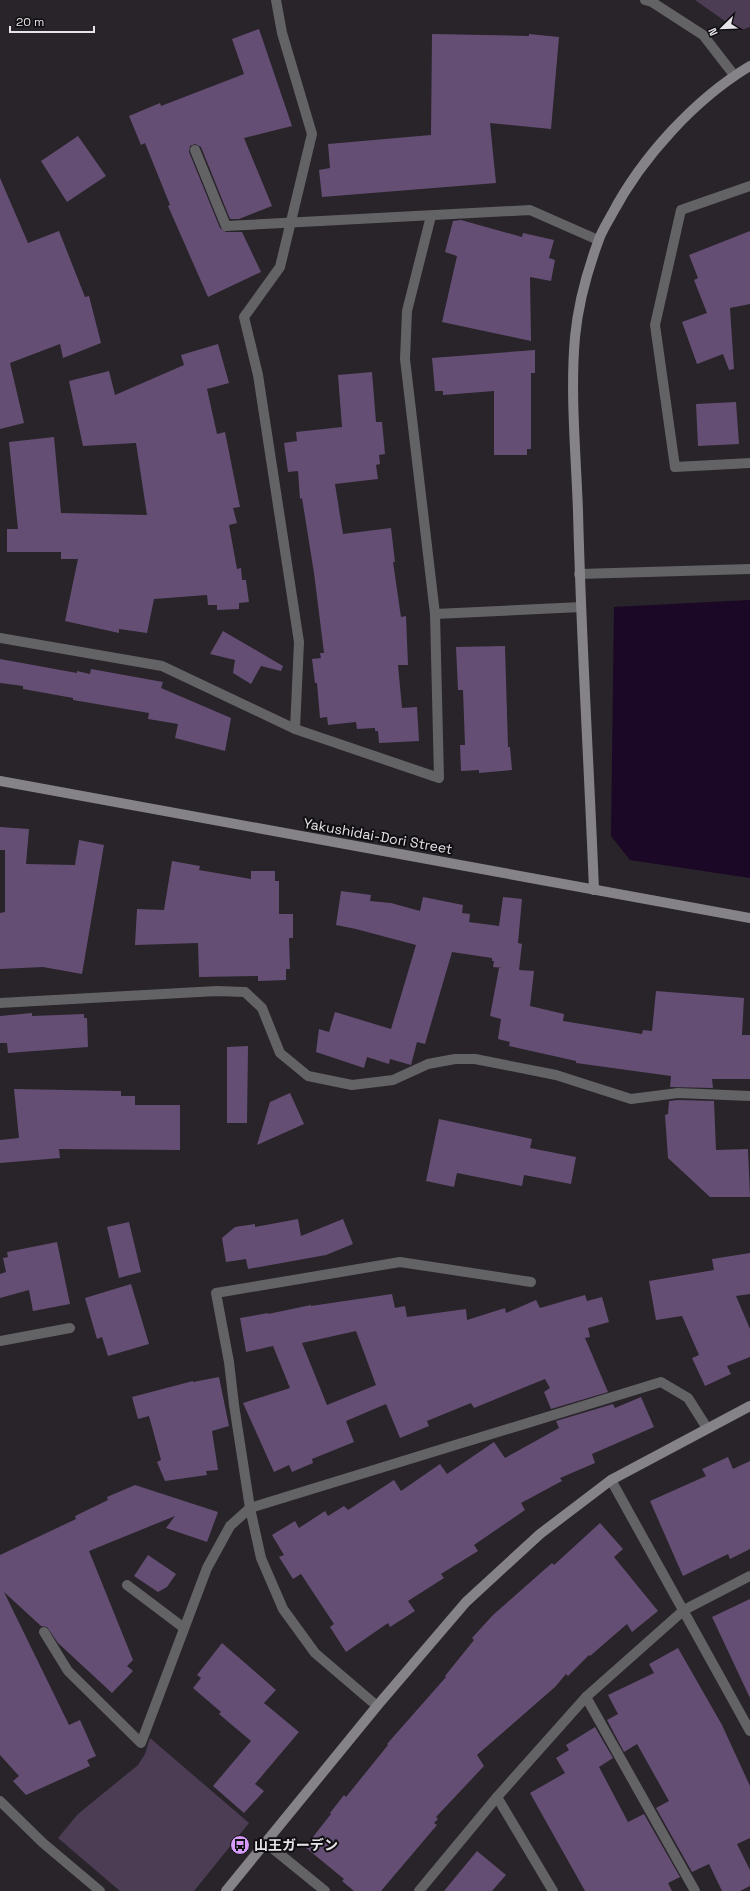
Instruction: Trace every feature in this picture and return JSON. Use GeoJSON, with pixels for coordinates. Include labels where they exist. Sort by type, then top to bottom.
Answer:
{"type":"FeatureCollection","features":[{"type":"Feature","properties":{"kind":"street"},"geometry":{"type":"LineString","coordinates":[[276,0],[282,33],[312,134],[280,267],[244,317],[258,375],[300,642],[295,729]]}},
{"type":"Feature","properties":{"kind":"street"},"geometry":{"type":"LineString","coordinates":[[645,0],[652,2],[703,35],[734,75]]}},
{"type":"Feature","properties":{"kind":"street"},"geometry":{"type":"LineString","coordinates":[[594,890],[579,574],[574,371],[575,336],[583,290],[598,240],[622,194],[657,146],[710,95],[734,75],[750,66]]}},
{"type":"Feature","properties":{"kind":"street"},"geometry":{"type":"LineString","coordinates":[[195,150],[226,226],[291,224],[530,210],[598,240]]}},
{"type":"Feature","properties":{"kind":"street"},"geometry":{"type":"LineString","coordinates":[[750,186],[681,210],[655,325],[675,467],[750,463]]}},
{"type":"Feature","properties":{"kind":"street"},"geometry":{"type":"LineString","coordinates":[[0,638],[162,666],[295,729],[439,778],[435,614],[405,359],[407,311],[431,216]]}},
{"type":"Feature","properties":{"kind":"street"},"geometry":{"type":"LineString","coordinates":[[579,574],[750,569]]}},
{"type":"Feature","properties":{"kind":"street"},"geometry":{"type":"LineString","coordinates":[[435,614],[581,607]]}},
{"type":"Feature","properties":{"kind":"street","name":"Yakushidai-Dori Street"},"geometry":{"type":"LineString","coordinates":[[0,781],[750,918]]}},
{"type":"Feature","properties":{"kind":"street"},"geometry":{"type":"LineString","coordinates":[[0,1003],[210,992],[245,992],[262,1008],[280,1053],[308,1076],[316,1078],[352,1085],[393,1080],[428,1064],[475,1059],[556,1075],[631,1099],[678,1093],[750,1096]]}},
{"type":"Feature","properties":{"kind":"street"},"geometry":{"type":"LineString","coordinates":[[377,1706],[316,1653],[282,1609],[261,1558],[250,1508],[229,1362],[216,1293],[400,1262],[531,1282]]}},
{"type":"Feature","properties":{"kind":"street"},"geometry":{"type":"LineString","coordinates":[[0,1342],[70,1328]]}},
{"type":"Feature","properties":{"kind":"street"},"geometry":{"type":"LineString","coordinates":[[44,1632],[68,1670],[140,1743],[207,1568],[230,1526],[250,1508],[661,1382],[688,1398],[707,1428]]}},
{"type":"Feature","properties":{"kind":"street"},"geometry":{"type":"LineString","coordinates":[[226,1891],[377,1706],[466,1602],[540,1534],[611,1480],[750,1406]]}},
{"type":"Feature","properties":{"kind":"street"},"geometry":{"type":"LineString","coordinates":[[611,1480],[750,1731]]}},
{"type":"Feature","properties":{"kind":"street"},"geometry":{"type":"LineString","coordinates":[[419,1891],[497,1797],[586,1697],[684,1610],[750,1576]]}},
{"type":"Feature","properties":{"kind":"street"},"geometry":{"type":"LineString","coordinates":[[127,1585],[184,1628]]}},
{"type":"Feature","properties":{"kind":"street"},"geometry":{"type":"LineString","coordinates":[[586,1697],[695,1891]]}},
{"type":"Feature","properties":{"kind":"street"},"geometry":{"type":"LineString","coordinates":[[497,1797],[553,1891]]}},
{"type":"Feature","properties":{"kind":"street"},"geometry":{"type":"LineString","coordinates":[[0,1801],[43,1843],[100,1891]]}},
{"type":"Feature","properties":{"kind":"street"},"geometry":{"type":"LineString","coordinates":[[266,1842],[325,1891]]}},
{"type":"Feature","properties":{"kind":"shaded area"},"geometry":{"type":"Polygon","coordinates":[[[695,0],[750,0],[750,27],[739,31],[695,0]]]}},
{"type":"Feature","properties":{"kind":"shaded area"},"geometry":{"type":"Polygon","coordinates":[[[750,600],[750,878],[630,860],[611,836],[614,607],[750,600]]]}},
{"type":"Feature","properties":{"kind":"shaded area"},"geometry":{"type":"Polygon","coordinates":[[[150,1738],[249,1823],[194,1891],[120,1891],[58,1838],[78,1814],[138,1765],[145,1754],[150,1738]]]}},
{"type":"Feature","properties":{"kind":"building"},"geometry":{"type":"Polygon","coordinates":[[[259,29],[292,126],[244,138],[272,206],[239,219],[230,219],[201,147],[195,144],[190,146],[189,152],[220,228],[226,232],[242,232],[261,272],[208,297],[168,206],[170,205],[145,143],[141,145],[129,116],[160,103],[161,106],[244,74],[232,39],[259,29]]]}},
{"type":"Feature","properties":{"kind":"building"},"geometry":{"type":"Polygon","coordinates":[[[432,34],[529,36],[529,34],[559,37],[551,129],[490,123],[496,183],[322,197],[319,170],[330,168],[328,144],[431,135],[432,34]]]}},
{"type":"Feature","properties":{"kind":"building"},"geometry":{"type":"Polygon","coordinates":[[[78,136],[106,176],[67,202],[41,161],[78,136]]]}},
{"type":"Feature","properties":{"kind":"building"},"geometry":{"type":"Polygon","coordinates":[[[0,178],[28,243],[59,231],[85,297],[89,296],[101,343],[63,358],[60,344],[10,363],[24,423],[0,429],[0,178]]]}},
{"type":"Feature","properties":{"kind":"building"},"geometry":{"type":"Polygon","coordinates":[[[461,220],[522,237],[523,233],[554,240],[549,258],[555,260],[551,281],[530,277],[531,341],[442,322],[457,256],[445,252],[453,221],[461,220]]]}},
{"type":"Feature","properties":{"kind":"building"},"geometry":{"type":"Polygon","coordinates":[[[750,231],[750,304],[730,308],[734,369],[729,370],[723,354],[697,364],[682,322],[707,313],[694,280],[698,278],[689,255],[750,231]]]}},
{"type":"Feature","properties":{"kind":"building"},"geometry":{"type":"Polygon","coordinates":[[[218,344],[229,383],[207,389],[217,434],[225,432],[240,507],[233,508],[237,523],[229,525],[237,569],[241,568],[242,580],[246,580],[249,602],[239,603],[239,609],[217,610],[217,605],[208,605],[207,595],[154,599],[147,633],[119,629],[119,633],[65,621],[78,559],[61,559],[61,552],[7,552],[7,529],[18,529],[9,442],[54,437],[61,513],[147,515],[136,443],[83,446],[69,381],[109,371],[115,395],[184,365],[181,355],[218,344]]]}},
{"type":"Feature","properties":{"kind":"building"},"geometry":{"type":"Polygon","coordinates":[[[535,350],[535,373],[531,373],[531,449],[527,449],[527,455],[494,455],[494,391],[443,395],[443,391],[435,391],[432,358],[535,350]]]}},
{"type":"Feature","properties":{"kind":"building"},"geometry":{"type":"Polygon","coordinates":[[[372,372],[376,422],[382,422],[385,454],[379,455],[380,464],[376,465],[378,479],[335,484],[343,534],[391,528],[395,562],[393,562],[401,617],[406,616],[408,665],[398,665],[402,708],[417,707],[419,741],[379,743],[378,731],[375,731],[375,728],[357,729],[356,722],[328,725],[327,717],[320,718],[317,683],[315,683],[312,659],[321,658],[320,653],[324,653],[314,573],[302,498],[300,499],[298,471],[288,472],[284,443],[297,441],[296,432],[342,427],[338,375],[372,372]]]}},
{"type":"Feature","properties":{"kind":"building"},"geometry":{"type":"Polygon","coordinates":[[[736,402],[739,444],[698,446],[696,404],[736,402]]]}},
{"type":"Feature","properties":{"kind":"building"},"geometry":{"type":"Polygon","coordinates":[[[223,631],[283,666],[281,671],[261,666],[251,684],[233,673],[235,660],[210,654],[223,631]]]}},
{"type":"Feature","properties":{"kind":"building"},"geometry":{"type":"Polygon","coordinates":[[[505,646],[508,747],[510,747],[512,770],[479,773],[479,770],[461,771],[460,745],[465,745],[463,690],[458,690],[456,647],[505,646]]]}},
{"type":"Feature","properties":{"kind":"building"},"geometry":{"type":"Polygon","coordinates":[[[0,659],[77,673],[77,671],[90,674],[91,669],[163,682],[161,688],[231,718],[225,751],[175,738],[178,724],[148,719],[149,713],[73,700],[73,698],[23,689],[23,686],[0,683],[0,659]]]}},
{"type":"Feature","properties":{"kind":"building"},"geometry":{"type":"Polygon","coordinates":[[[0,827],[29,829],[26,864],[75,865],[79,840],[104,845],[82,974],[43,967],[0,969],[0,913],[5,912],[5,850],[0,850],[0,827]]]}},
{"type":"Feature","properties":{"kind":"building"},"geometry":{"type":"Polygon","coordinates":[[[172,861],[200,866],[199,870],[251,879],[251,871],[275,871],[275,881],[279,881],[279,914],[293,914],[293,938],[289,938],[290,969],[286,969],[286,980],[258,981],[258,976],[199,977],[198,943],[135,945],[137,909],[164,910],[172,861]]]}},
{"type":"Feature","properties":{"kind":"building"},"geometry":{"type":"Polygon","coordinates":[[[341,891],[371,895],[370,901],[391,903],[420,911],[423,897],[463,905],[462,913],[470,914],[469,922],[499,926],[503,897],[522,899],[518,943],[522,944],[519,970],[534,971],[530,1006],[564,1014],[563,1021],[642,1034],[643,1030],[652,1031],[656,991],[744,998],[742,1035],[750,1035],[750,1079],[712,1079],[713,1088],[670,1087],[671,1076],[576,1063],[576,1061],[509,1046],[510,1042],[498,1039],[501,1019],[490,1016],[499,968],[503,968],[493,967],[494,961],[492,961],[492,958],[452,952],[425,1044],[417,1042],[411,1065],[390,1059],[389,1064],[367,1057],[364,1068],[316,1052],[319,1029],[329,1032],[335,1012],[391,1029],[416,945],[336,925],[341,891]]]}},
{"type":"Feature","properties":{"kind":"building"},"geometry":{"type":"Polygon","coordinates":[[[32,1013],[32,1016],[84,1014],[84,1018],[87,1018],[88,1047],[8,1053],[7,1043],[0,1043],[0,1016],[32,1013]]]}},
{"type":"Feature","properties":{"kind":"building"},"geometry":{"type":"Polygon","coordinates":[[[248,1046],[247,1123],[227,1123],[227,1047],[248,1046]]]}},
{"type":"Feature","properties":{"kind":"building"},"geometry":{"type":"Polygon","coordinates":[[[14,1089],[121,1091],[121,1096],[135,1096],[135,1105],[180,1105],[180,1150],[59,1149],[60,1158],[0,1163],[0,1140],[19,1138],[14,1089]]]}},
{"type":"Feature","properties":{"kind":"building"},"geometry":{"type":"Polygon","coordinates":[[[290,1093],[304,1124],[257,1145],[270,1102],[290,1093]]]}},
{"type":"Feature","properties":{"kind":"building"},"geometry":{"type":"Polygon","coordinates":[[[669,1101],[714,1101],[716,1150],[748,1149],[750,1197],[710,1197],[668,1158],[665,1115],[668,1114],[669,1101]]]}},
{"type":"Feature","properties":{"kind":"building"},"geometry":{"type":"Polygon","coordinates":[[[439,1119],[532,1139],[530,1148],[576,1157],[571,1184],[524,1175],[522,1186],[457,1173],[454,1187],[426,1181],[439,1119]]]}},
{"type":"Feature","properties":{"kind":"building"},"geometry":{"type":"Polygon","coordinates":[[[298,1219],[301,1236],[343,1219],[353,1244],[326,1255],[248,1269],[246,1259],[226,1262],[222,1238],[235,1227],[255,1224],[255,1227],[298,1219]]]}},
{"type":"Feature","properties":{"kind":"building"},"geometry":{"type":"Polygon","coordinates":[[[129,1222],[141,1272],[119,1278],[107,1227],[129,1222]]]}},
{"type":"Feature","properties":{"kind":"building"},"geometry":{"type":"Polygon","coordinates":[[[57,1242],[70,1304],[33,1311],[29,1290],[0,1298],[0,1274],[6,1272],[3,1258],[8,1257],[7,1252],[57,1242]]]}},
{"type":"Feature","properties":{"kind":"building"},"geometry":{"type":"Polygon","coordinates":[[[750,1253],[750,1294],[736,1296],[750,1329],[750,1357],[727,1366],[731,1374],[705,1386],[692,1358],[699,1355],[682,1316],[656,1320],[649,1281],[714,1270],[712,1259],[750,1253]]]}},
{"type":"Feature","properties":{"kind":"building"},"geometry":{"type":"Polygon","coordinates":[[[131,1284],[149,1344],[108,1356],[102,1337],[97,1339],[85,1298],[131,1284]]]}},
{"type":"Feature","properties":{"kind":"building"},"geometry":{"type":"Polygon","coordinates":[[[392,1294],[395,1308],[405,1306],[407,1317],[466,1309],[467,1320],[505,1308],[506,1313],[536,1300],[540,1308],[585,1295],[587,1301],[602,1297],[609,1322],[588,1328],[590,1337],[585,1338],[608,1392],[551,1409],[544,1392],[550,1388],[545,1379],[474,1408],[471,1403],[427,1421],[429,1426],[400,1438],[386,1404],[346,1421],[354,1442],[312,1459],[313,1463],[292,1472],[289,1465],[274,1472],[243,1403],[290,1388],[273,1346],[246,1352],[240,1318],[392,1294]],[[356,1331],[302,1343],[327,1405],[376,1385],[356,1331]]]}},
{"type":"Feature","properties":{"kind":"building"},"geometry":{"type":"Polygon","coordinates":[[[219,1377],[229,1426],[212,1431],[218,1470],[206,1471],[207,1475],[165,1481],[157,1462],[161,1460],[149,1416],[138,1419],[132,1397],[193,1381],[219,1377]]]}},
{"type":"Feature","properties":{"kind":"building"},"geometry":{"type":"Polygon","coordinates":[[[641,1397],[654,1427],[592,1454],[595,1463],[560,1478],[562,1481],[521,1503],[525,1510],[474,1545],[478,1551],[441,1574],[444,1578],[408,1601],[415,1611],[390,1627],[388,1623],[346,1652],[330,1627],[334,1624],[301,1574],[293,1579],[279,1557],[284,1555],[272,1535],[295,1521],[299,1528],[325,1511],[328,1516],[344,1506],[348,1510],[394,1480],[401,1491],[440,1464],[447,1474],[494,1442],[505,1458],[559,1428],[556,1421],[613,1404],[615,1408],[641,1397]]]}},
{"type":"Feature","properties":{"kind":"building"},"geometry":{"type":"Polygon","coordinates":[[[728,1457],[733,1469],[750,1461],[750,1549],[730,1559],[728,1554],[683,1576],[650,1501],[706,1476],[702,1469],[728,1457]]]}},
{"type":"Feature","properties":{"kind":"building"},"geometry":{"type":"Polygon","coordinates":[[[135,1485],[218,1512],[207,1542],[166,1528],[175,1516],[89,1551],[133,1660],[127,1666],[133,1671],[112,1693],[58,1643],[47,1627],[41,1626],[4,1592],[69,1725],[80,1720],[96,1756],[87,1760],[90,1766],[26,1795],[13,1781],[19,1776],[0,1755],[0,1555],[76,1519],[75,1516],[108,1500],[107,1497],[135,1485]]]}},
{"type":"Feature","properties":{"kind":"building"},"geometry":{"type":"Polygon","coordinates":[[[600,1523],[623,1549],[614,1557],[658,1611],[632,1632],[627,1624],[590,1656],[589,1655],[568,1676],[566,1674],[555,1687],[477,1755],[484,1766],[436,1817],[438,1819],[434,1823],[437,1825],[381,1891],[354,1891],[342,1881],[344,1879],[305,1847],[344,1795],[346,1797],[388,1745],[387,1744],[446,1677],[445,1676],[474,1640],[472,1638],[493,1615],[552,1563],[554,1565],[600,1523]]]}},
{"type":"Feature","properties":{"kind":"building"},"geometry":{"type":"Polygon","coordinates":[[[148,1555],[176,1574],[167,1587],[158,1592],[134,1576],[148,1555]]]}},
{"type":"Feature","properties":{"kind":"building"},"geometry":{"type":"Polygon","coordinates":[[[750,1599],[750,1698],[712,1617],[750,1599]]]}},
{"type":"Feature","properties":{"kind":"building"},"geometry":{"type":"Polygon","coordinates":[[[222,1643],[276,1690],[264,1703],[299,1732],[255,1784],[264,1791],[244,1813],[213,1786],[251,1741],[219,1714],[221,1712],[193,1688],[201,1678],[197,1675],[222,1643]]]}},
{"type":"Feature","properties":{"kind":"building"},"geometry":{"type":"Polygon","coordinates":[[[678,1648],[722,1725],[750,1786],[750,1838],[737,1844],[750,1870],[750,1886],[740,1891],[722,1891],[709,1864],[692,1872],[656,1808],[669,1801],[637,1744],[624,1752],[607,1720],[618,1714],[608,1695],[654,1673],[649,1664],[678,1648]]]}},
{"type":"Feature","properties":{"kind":"building"},"geometry":{"type":"Polygon","coordinates":[[[595,1727],[613,1758],[599,1767],[628,1822],[644,1814],[680,1877],[668,1883],[672,1891],[585,1891],[530,1793],[565,1773],[556,1758],[569,1750],[566,1745],[595,1727]]]}},
{"type":"Feature","properties":{"kind":"building"},"geometry":{"type":"Polygon","coordinates":[[[477,1851],[506,1875],[492,1891],[444,1891],[477,1851]]]}},
{"type":"Feature","properties":{"kind":"place","name":"山王ガーデン"},"geometry":{"type":"Point","coordinates":[240,1845]}}]}
